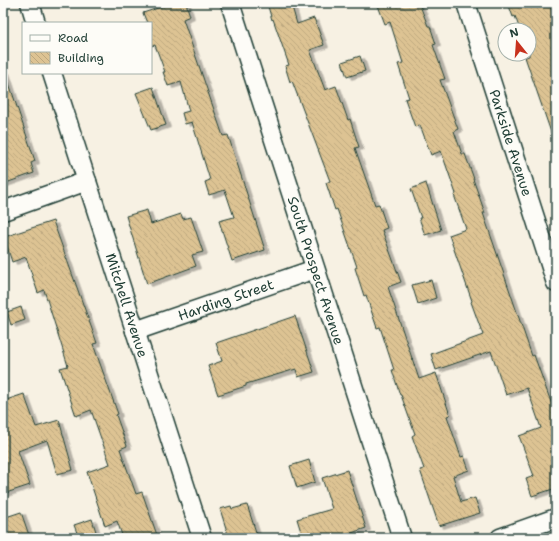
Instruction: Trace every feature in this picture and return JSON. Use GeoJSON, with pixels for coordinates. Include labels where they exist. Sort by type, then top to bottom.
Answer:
{"type":"FeatureCollection","features":[{"type":"Feature","properties":{"kind":"street"},"geometry":{"type":"LineString","coordinates":[[30,3],[36,22]]}},
{"type":"Feature","properties":{"kind":"street","name":"South Prospect Avenue"},"geometry":{"type":"LineString","coordinates":[[230,3],[402,538]]}},
{"type":"Feature","properties":{"kind":"street","name":"Parkside Avenue"},"geometry":{"type":"LineString","coordinates":[[466,3],[556,283]]}},
{"type":"Feature","properties":{"kind":"street","name":"Mitchell Avenue"},"geometry":{"type":"LineString","coordinates":[[52,74],[202,538]]}},
{"type":"Feature","properties":{"kind":"street"},"geometry":{"type":"LineString","coordinates":[[3,211],[87,181]]}},
{"type":"Feature","properties":{"kind":"street","name":"Harding Street"},"geometry":{"type":"LineString","coordinates":[[135,331],[315,268]]}},
{"type":"Feature","properties":{"kind":"street"},"geometry":{"type":"LineString","coordinates":[[500,538],[556,518]]}},
{"type":"Feature","properties":{"kind":"building"},"geometry":{"type":"Polygon","coordinates":[[[173,3],[186,3],[190,16],[183,19],[223,136],[228,135],[265,250],[232,261],[219,221],[234,217],[225,190],[209,195],[205,182],[210,180],[192,122],[185,124],[182,113],[189,111],[181,82],[168,86],[163,72],[165,72],[155,45],[152,46],[152,22],[147,22],[143,13],[173,3]]]}},
{"type":"Feature","properties":{"kind":"building"},"geometry":{"type":"Polygon","coordinates":[[[267,3],[291,3],[297,24],[314,18],[324,45],[310,50],[325,90],[336,86],[348,120],[350,119],[359,147],[355,148],[375,205],[379,204],[387,228],[382,230],[401,282],[388,287],[419,379],[436,373],[450,415],[447,416],[461,457],[464,456],[469,470],[453,476],[461,502],[475,498],[480,513],[439,526],[420,470],[424,469],[412,436],[415,434],[400,395],[392,370],[394,370],[380,327],[377,328],[366,295],[364,296],[355,268],[357,267],[337,209],[335,210],[326,183],[330,181],[292,81],[290,82],[285,66],[289,65],[267,3]]]}},
{"type":"Feature","properties":{"kind":"building"},"geometry":{"type":"Polygon","coordinates":[[[377,3],[419,3],[428,26],[430,26],[436,44],[433,45],[445,79],[440,80],[458,129],[454,131],[462,154],[465,154],[474,179],[485,213],[483,213],[532,356],[534,355],[556,416],[556,488],[532,496],[526,479],[534,476],[519,436],[541,428],[527,388],[506,395],[491,351],[436,370],[431,354],[483,335],[449,235],[466,229],[441,151],[431,155],[420,125],[415,127],[405,99],[409,98],[398,64],[403,63],[390,22],[385,24],[377,3]]]}},
{"type":"Feature","properties":{"kind":"building"},"geometry":{"type":"Polygon","coordinates":[[[508,3],[550,3],[552,10],[556,8],[556,140],[554,141],[527,62],[537,62],[537,22],[517,22],[515,16],[513,17],[508,3]]]}},
{"type":"Feature","properties":{"kind":"building"},"geometry":{"type":"Polygon","coordinates":[[[360,56],[365,71],[347,77],[342,62],[360,56]]]}},
{"type":"Feature","properties":{"kind":"building"},"geometry":{"type":"Polygon","coordinates":[[[3,71],[5,71],[35,161],[31,163],[34,173],[3,184],[3,71]]]}},
{"type":"Feature","properties":{"kind":"building"},"geometry":{"type":"Polygon","coordinates":[[[153,87],[166,125],[151,130],[136,93],[153,87]]]}},
{"type":"Feature","properties":{"kind":"building"},"geometry":{"type":"Polygon","coordinates":[[[426,183],[441,230],[425,235],[411,189],[426,183]]]}},
{"type":"Feature","properties":{"kind":"building"},"geometry":{"type":"Polygon","coordinates":[[[147,210],[151,224],[181,214],[183,219],[191,217],[203,252],[192,255],[196,266],[147,284],[126,216],[147,210]]]}},
{"type":"Feature","properties":{"kind":"building"},"geometry":{"type":"Polygon","coordinates":[[[53,221],[97,343],[93,344],[118,414],[116,415],[127,446],[120,449],[136,494],[142,492],[158,538],[123,538],[117,521],[105,526],[87,472],[110,464],[91,410],[76,416],[60,368],[68,366],[44,290],[38,293],[26,257],[12,262],[4,237],[53,221]]]}},
{"type":"Feature","properties":{"kind":"building"},"geometry":{"type":"Polygon","coordinates":[[[431,280],[436,298],[418,304],[412,285],[431,280]]]}},
{"type":"Feature","properties":{"kind":"building"},"geometry":{"type":"Polygon","coordinates":[[[21,307],[25,320],[11,325],[7,312],[21,307]]]}},
{"type":"Feature","properties":{"kind":"building"},"geometry":{"type":"Polygon","coordinates":[[[295,316],[314,372],[298,377],[296,369],[246,384],[246,386],[218,395],[208,366],[222,361],[216,343],[295,316]]]}},
{"type":"Feature","properties":{"kind":"building"},"geometry":{"type":"Polygon","coordinates":[[[24,394],[36,427],[59,420],[73,470],[57,474],[47,440],[18,451],[30,485],[3,494],[3,401],[24,394]]]}},
{"type":"Feature","properties":{"kind":"building"},"geometry":{"type":"Polygon","coordinates":[[[309,460],[315,482],[297,488],[290,466],[309,460]]]}},
{"type":"Feature","properties":{"kind":"building"},"geometry":{"type":"Polygon","coordinates":[[[347,470],[366,528],[337,538],[303,538],[297,519],[332,509],[322,478],[347,470]]]}},
{"type":"Feature","properties":{"kind":"building"},"geometry":{"type":"Polygon","coordinates":[[[247,505],[258,538],[229,538],[220,509],[231,506],[232,509],[247,505]]]}},
{"type":"Feature","properties":{"kind":"building"},"geometry":{"type":"Polygon","coordinates":[[[21,512],[30,538],[3,538],[3,518],[21,512]]]}},
{"type":"Feature","properties":{"kind":"building"},"geometry":{"type":"Polygon","coordinates":[[[92,519],[98,538],[79,538],[74,525],[92,519]]]}}]}
